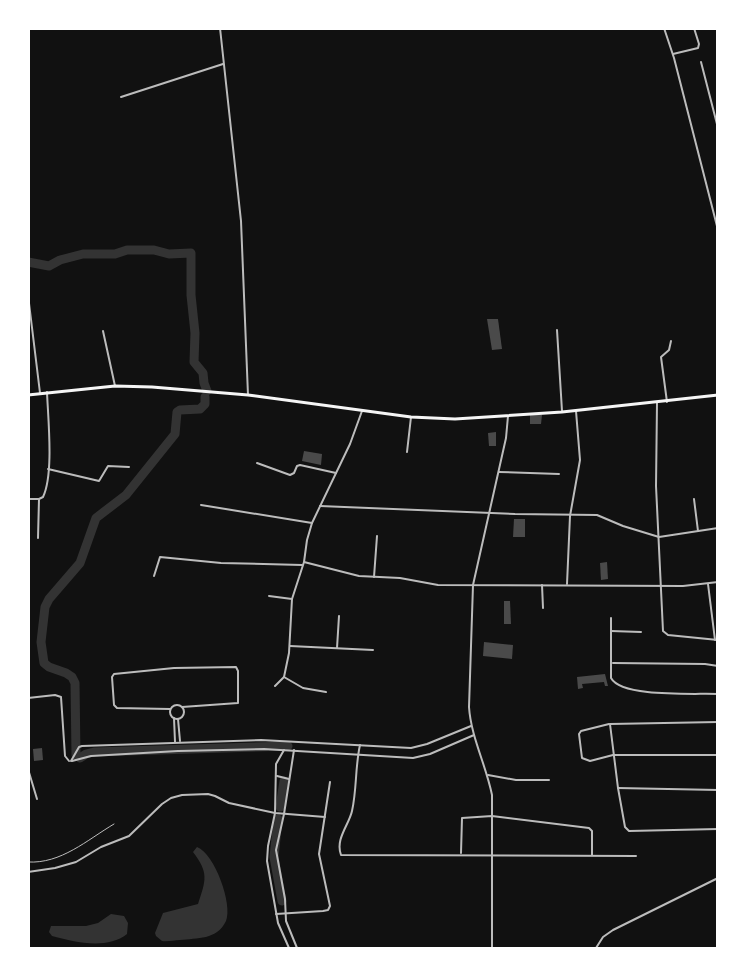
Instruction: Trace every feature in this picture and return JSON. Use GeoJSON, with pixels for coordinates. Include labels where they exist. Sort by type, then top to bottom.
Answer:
{"type":"FeatureCollection","features":[{"type":"Feature","properties":{"kind":"main road"},"geometry":{"type":"LineString","coordinates":[[28,395],[115,386],[152,387],[248,395],[411,417],[455,419],[576,411],[717,395]]}},
{"type":"Feature","properties":{"kind":"street"},"geometry":{"type":"LineString","coordinates":[[220,28],[241,221],[248,395]]}},
{"type":"Feature","properties":{"kind":"street"},"geometry":{"type":"LineString","coordinates":[[664,28],[673,54],[717,230]]}},
{"type":"Feature","properties":{"kind":"street"},"geometry":{"type":"LineString","coordinates":[[673,54],[698,48],[699,42],[694,28]]}},
{"type":"Feature","properties":{"kind":"street"},"geometry":{"type":"LineString","coordinates":[[700,62],[717,128]]}},
{"type":"Feature","properties":{"kind":"street"},"geometry":{"type":"LineString","coordinates":[[121,97],[223,64]]}},
{"type":"Feature","properties":{"kind":"street"},"geometry":{"type":"LineString","coordinates":[[28,295],[40,393]]}},
{"type":"Feature","properties":{"kind":"street"},"geometry":{"type":"LineString","coordinates":[[557,330],[562,412]]}},
{"type":"Feature","properties":{"kind":"street"},"geometry":{"type":"LineString","coordinates":[[103,331],[115,386]]}},
{"type":"Feature","properties":{"kind":"street"},"geometry":{"type":"LineString","coordinates":[[667,402],[661,357],[669,350],[670,341]]}},
{"type":"Feature","properties":{"kind":"street"},"geometry":{"type":"LineString","coordinates":[[28,499],[39,499],[46,492],[48,392]]}},
{"type":"Feature","properties":{"kind":"street"},"geometry":{"type":"LineString","coordinates":[[657,403],[656,486],[663,631],[665,634],[716,640],[708,584]]}},
{"type":"Feature","properties":{"kind":"street"},"geometry":{"type":"LineString","coordinates":[[276,686],[284,677],[290,646],[292,599],[304,563],[312,523],[350,444],[362,411]]}},
{"type":"Feature","properties":{"kind":"street"},"geometry":{"type":"LineString","coordinates":[[567,584],[570,516],[579,472],[576,411]]}},
{"type":"Feature","properties":{"kind":"street"},"geometry":{"type":"LineString","coordinates":[[492,948],[490,856],[492,795],[488,775],[471,726],[469,707],[472,585],[499,472],[508,416]]}},
{"type":"Feature","properties":{"kind":"street"},"geometry":{"type":"LineString","coordinates":[[407,452],[411,417]]}},
{"type":"Feature","properties":{"kind":"street"},"geometry":{"type":"LineString","coordinates":[[257,463],[290,475],[293,475],[297,466],[300,465],[336,473]]}},
{"type":"Feature","properties":{"kind":"street"},"geometry":{"type":"LineString","coordinates":[[48,469],[99,481],[108,466],[129,467]]}},
{"type":"Feature","properties":{"kind":"street"},"geometry":{"type":"LineString","coordinates":[[499,472],[559,474]]}},
{"type":"Feature","properties":{"kind":"street"},"geometry":{"type":"LineString","coordinates":[[38,538],[39,499]]}},
{"type":"Feature","properties":{"kind":"street"},"geometry":{"type":"LineString","coordinates":[[694,499],[698,531]]}},
{"type":"Feature","properties":{"kind":"street"},"geometry":{"type":"LineString","coordinates":[[201,505],[312,523]]}},
{"type":"Feature","properties":{"kind":"street"},"geometry":{"type":"LineString","coordinates":[[320,506],[602,516],[623,526],[659,537],[717,528]]}},
{"type":"Feature","properties":{"kind":"street"},"geometry":{"type":"LineString","coordinates":[[375,577],[376,536]]}},
{"type":"Feature","properties":{"kind":"street"},"geometry":{"type":"LineString","coordinates":[[154,576],[160,557],[221,562],[304,563],[352,575],[400,578],[438,585],[662,585],[717,582]]}},
{"type":"Feature","properties":{"kind":"street"},"geometry":{"type":"LineString","coordinates":[[542,585],[543,608]]}},
{"type":"Feature","properties":{"kind":"street"},"geometry":{"type":"LineString","coordinates":[[269,596],[292,599]]}},
{"type":"Feature","properties":{"kind":"street"},"geometry":{"type":"LineString","coordinates":[[337,648],[339,616]]}},
{"type":"Feature","properties":{"kind":"street"},"geometry":{"type":"LineString","coordinates":[[611,618],[611,678],[613,682],[632,690],[646,692],[717,694]]}},
{"type":"Feature","properties":{"kind":"street"},"geometry":{"type":"LineString","coordinates":[[611,631],[640,632]]}},
{"type":"Feature","properties":{"kind":"street"},"geometry":{"type":"LineString","coordinates":[[290,646],[373,650]]}},
{"type":"Feature","properties":{"kind":"street"},"geometry":{"type":"LineString","coordinates":[[612,663],[717,666]]}},
{"type":"Feature","properties":{"kind":"street"},"geometry":{"type":"LineString","coordinates":[[236,667],[238,703],[182,707],[175,705],[170,709],[117,708],[114,705],[112,677],[114,674],[174,668],[236,667]]}},
{"type":"Feature","properties":{"kind":"street"},"geometry":{"type":"LineString","coordinates":[[284,677],[308,690],[326,692]]}},
{"type":"Feature","properties":{"kind":"street"},"geometry":{"type":"LineString","coordinates":[[28,698],[55,695],[61,697],[65,756],[72,760],[91,756],[178,750],[294,750],[413,758],[430,754],[474,735]]}},
{"type":"Feature","properties":{"kind":"street"},"geometry":{"type":"LineString","coordinates":[[176,718],[183,715],[182,707]]}},
{"type":"Feature","properties":{"kind":"street"},"geometry":{"type":"LineString","coordinates":[[170,709],[170,714],[176,718]]}},
{"type":"Feature","properties":{"kind":"street"},"geometry":{"type":"LineString","coordinates":[[176,718],[178,750]]}},
{"type":"Feature","properties":{"kind":"street"},"geometry":{"type":"LineString","coordinates":[[717,722],[610,724],[582,729],[579,734],[582,758],[586,761],[613,755],[717,755]]}},
{"type":"Feature","properties":{"kind":"street"},"geometry":{"type":"LineString","coordinates":[[610,724],[625,827],[629,831],[717,831],[717,842]]}},
{"type":"Feature","properties":{"kind":"street"},"geometry":{"type":"LineString","coordinates":[[72,760],[79,747],[178,742],[261,740],[411,748],[471,726]]}},
{"type":"Feature","properties":{"kind":"street"},"geometry":{"type":"LineString","coordinates":[[360,745],[352,813],[343,830],[339,850],[341,855],[636,856]]}},
{"type":"Feature","properties":{"kind":"street"},"geometry":{"type":"LineString","coordinates":[[284,750],[276,764],[274,813],[267,854],[278,923],[289,948]]}},
{"type":"Feature","properties":{"kind":"street"},"geometry":{"type":"LineString","coordinates":[[294,750],[276,850],[286,921],[297,948]]}},
{"type":"Feature","properties":{"kind":"street"},"geometry":{"type":"LineString","coordinates":[[28,769],[37,799]]}},
{"type":"Feature","properties":{"kind":"street"},"geometry":{"type":"LineString","coordinates":[[488,775],[516,780],[549,780]]}},
{"type":"Feature","properties":{"kind":"street"},"geometry":{"type":"LineString","coordinates":[[277,776],[289,779]]}},
{"type":"Feature","properties":{"kind":"street"},"geometry":{"type":"LineString","coordinates":[[276,914],[323,911],[328,910],[330,906],[319,854],[330,782]]}},
{"type":"Feature","properties":{"kind":"street"},"geometry":{"type":"LineString","coordinates":[[618,788],[717,790]]}},
{"type":"Feature","properties":{"kind":"street"},"geometry":{"type":"LineString","coordinates":[[28,872],[76,862],[101,847],[129,836],[171,798],[207,794],[230,803],[274,813],[325,817]]}},
{"type":"Feature","properties":{"kind":"street"},"geometry":{"type":"LineString","coordinates":[[461,854],[462,818],[492,816],[589,828],[592,831],[592,855]]}},
{"type":"Feature","properties":{"kind":"street"},"geometry":{"type":"LineString","coordinates":[[596,948],[603,937],[614,930],[717,878]]}},
{"type":"Feature","properties":{"kind":"lane"},"geometry":{"type":"LineString","coordinates":[[28,862],[59,858],[114,824]]}},
{"type":"Feature","properties":{"kind":"shaded area"},"geometry":{"type":"Polygon","coordinates":[[[197,847],[210,859],[221,881],[227,904],[226,921],[217,932],[206,937],[162,941],[155,933],[163,913],[198,904],[203,889],[204,871],[193,852],[197,847]]]}},
{"type":"Feature","properties":{"kind":"shaded area"},"geometry":{"type":"Polygon","coordinates":[[[111,914],[124,916],[128,923],[127,934],[110,942],[80,942],[52,936],[49,932],[51,926],[86,926],[98,923],[111,914]]]}},
{"type":"Feature","properties":{"kind":"building"},"geometry":{"type":"Polygon","coordinates":[[[487,319],[498,319],[502,349],[492,350],[487,319]]]}},
{"type":"Feature","properties":{"kind":"building"},"geometry":{"type":"Polygon","coordinates":[[[530,415],[542,415],[541,424],[530,424],[530,415]]]}},
{"type":"Feature","properties":{"kind":"building"},"geometry":{"type":"Polygon","coordinates":[[[496,432],[496,446],[489,446],[488,433],[496,432]]]}},
{"type":"Feature","properties":{"kind":"building"},"geometry":{"type":"Polygon","coordinates":[[[304,451],[322,454],[321,465],[302,461],[304,451]]]}},
{"type":"Feature","properties":{"kind":"building"},"geometry":{"type":"Polygon","coordinates":[[[514,519],[525,519],[525,537],[513,537],[514,519]]]}},
{"type":"Feature","properties":{"kind":"building"},"geometry":{"type":"Polygon","coordinates":[[[607,562],[608,579],[601,580],[600,563],[607,562]]]}},
{"type":"Feature","properties":{"kind":"building"},"geometry":{"type":"Polygon","coordinates":[[[504,601],[510,601],[511,624],[504,624],[504,601]]]}},
{"type":"Feature","properties":{"kind":"building"},"geometry":{"type":"Polygon","coordinates":[[[484,642],[513,645],[512,659],[483,656],[484,642]]]}},
{"type":"Feature","properties":{"kind":"building"},"geometry":{"type":"Polygon","coordinates":[[[605,674],[608,686],[605,686],[604,682],[582,684],[583,688],[578,689],[577,677],[605,674]]]}},
{"type":"Feature","properties":{"kind":"building"},"geometry":{"type":"Polygon","coordinates":[[[42,748],[43,760],[34,761],[33,749],[42,748]]]}},
{"type":"Feature","properties":{"kind":"waterway"},"geometry":{"type":"LineString","coordinates":[[28,262],[49,266],[60,260],[83,254],[115,254],[127,250],[154,250],[169,254],[191,253],[194,362],[203,373],[207,391]]}},
{"type":"Feature","properties":{"kind":"waterway"},"geometry":{"type":"LineString","coordinates":[[76,755],[75,683],[66,673],[44,663],[41,642],[45,607],[49,599],[80,563],[96,518],[126,495],[175,434],[177,412],[200,409],[205,404],[205,397]]}},
{"type":"Feature","properties":{"kind":"waterway"},"geometry":{"type":"LineString","coordinates":[[80,758],[94,752],[288,746]]}},
{"type":"Feature","properties":{"kind":"waterway"},"geometry":{"type":"LineString","coordinates":[[280,807],[284,781]]}},
{"type":"Feature","properties":{"kind":"waterway"},"geometry":{"type":"LineString","coordinates":[[278,819],[274,857],[282,901]]}}]}
